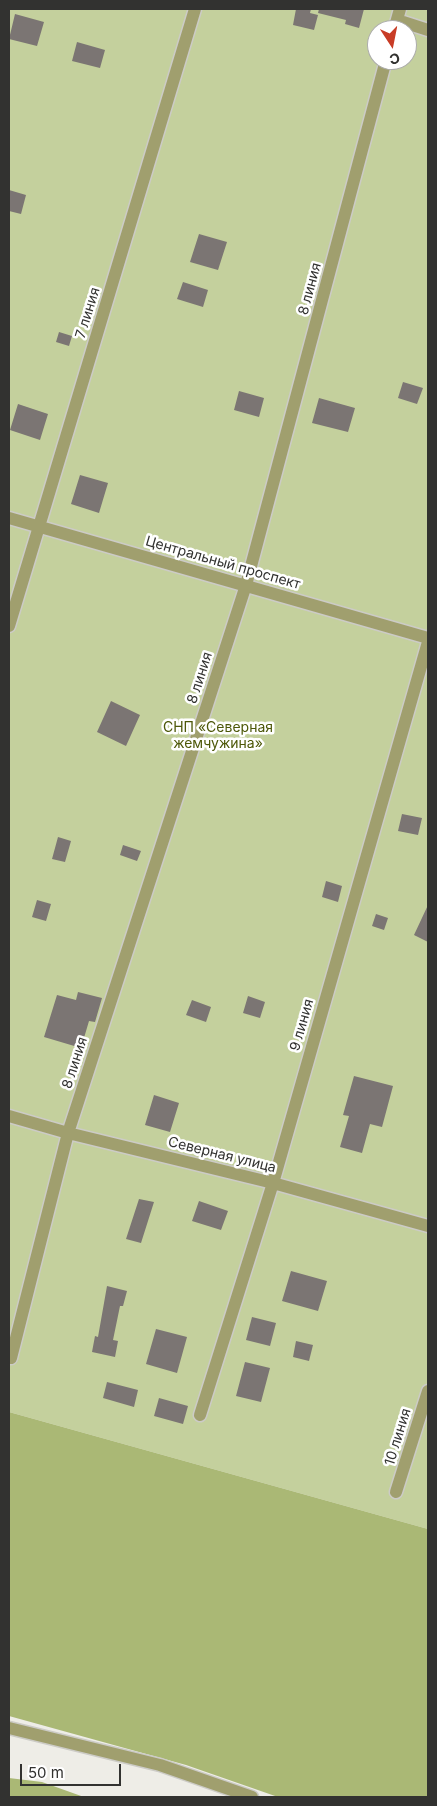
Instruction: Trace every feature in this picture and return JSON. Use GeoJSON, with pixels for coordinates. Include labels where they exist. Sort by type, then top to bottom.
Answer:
{"type":"FeatureCollection","features":[{"type":"Feature","properties":{"kind":"street","name":"7 линия"},"geometry":{"type":"LineString","coordinates":[[9,626],[196,9]]}},
{"type":"Feature","properties":{"kind":"street","name":"8 линия"},"geometry":{"type":"LineString","coordinates":[[11,1358],[68,1133],[246,585],[383,70]]}},
{"type":"Feature","properties":{"kind":"street","name":"Центральный проспект"},"geometry":{"type":"LineString","coordinates":[[9,518],[428,638]]}},
{"type":"Feature","properties":{"kind":"street","name":"9 линия"},"geometry":{"type":"LineString","coordinates":[[200,1415],[273,1183],[428,642]]}},
{"type":"Feature","properties":{"kind":"street","name":"Северная улица"},"geometry":{"type":"LineString","coordinates":[[9,1116],[68,1133],[273,1183],[428,1226]]}},
{"type":"Feature","properties":{"kind":"street","name":"10 линия"},"geometry":{"type":"LineString","coordinates":[[396,1492],[428,1391]]}},
{"type":"Feature","properties":{"kind":"street"},"geometry":{"type":"LineString","coordinates":[[9,1728],[160,1765],[252,1797]]}},
{"type":"Feature","properties":{"kind":"green space","name":"СНП «Северная жемчужина»"},"geometry":{"type":"Polygon","coordinates":[[[9,9],[428,9],[428,1529],[9,1412],[9,9]]]}},
{"type":"Feature","properties":{"kind":"green space"},"geometry":{"type":"Polygon","coordinates":[[[9,1412],[428,1529],[428,1797],[278,1797],[186,1765],[9,1716],[9,1412]]]}},
{"type":"Feature","properties":{"kind":"green space"},"geometry":{"type":"Polygon","coordinates":[[[9,1778],[42,1782],[84,1797],[9,1797],[9,1778]]]}},
{"type":"Feature","properties":{"kind":"building"},"geometry":{"type":"Polygon","coordinates":[[[296,9],[311,9],[310,13],[318,15],[314,30],[293,25],[296,9]]]}},
{"type":"Feature","properties":{"kind":"building"},"geometry":{"type":"Polygon","coordinates":[[[319,9],[364,9],[359,28],[345,24],[346,20],[318,13],[319,9]]]}},
{"type":"Feature","properties":{"kind":"building"},"geometry":{"type":"Polygon","coordinates":[[[15,14],[44,22],[37,46],[9,39],[15,14]]]}},
{"type":"Feature","properties":{"kind":"building"},"geometry":{"type":"Polygon","coordinates":[[[77,42],[105,50],[100,68],[72,61],[77,42]]]}},
{"type":"Feature","properties":{"kind":"building"},"geometry":{"type":"Polygon","coordinates":[[[9,190],[26,195],[21,214],[9,211],[9,190]]]}},
{"type":"Feature","properties":{"kind":"building"},"geometry":{"type":"Polygon","coordinates":[[[199,234],[227,242],[218,270],[190,262],[199,234]]]}},
{"type":"Feature","properties":{"kind":"building"},"geometry":{"type":"Polygon","coordinates":[[[183,282],[208,290],[203,307],[177,299],[183,282]]]}},
{"type":"Feature","properties":{"kind":"building"},"geometry":{"type":"Polygon","coordinates":[[[59,332],[72,336],[69,346],[56,342],[59,332]]]}},
{"type":"Feature","properties":{"kind":"building"},"geometry":{"type":"Polygon","coordinates":[[[403,382],[423,388],[417,404],[398,398],[403,382]]]}},
{"type":"Feature","properties":{"kind":"building"},"geometry":{"type":"Polygon","coordinates":[[[239,391],[264,398],[259,417],[234,410],[239,391]]]}},
{"type":"Feature","properties":{"kind":"building"},"geometry":{"type":"Polygon","coordinates":[[[319,398],[355,408],[348,432],[312,423],[319,398]]]}},
{"type":"Feature","properties":{"kind":"building"},"geometry":{"type":"Polygon","coordinates":[[[18,404],[48,414],[40,440],[10,430],[18,404]]]}},
{"type":"Feature","properties":{"kind":"building"},"geometry":{"type":"Polygon","coordinates":[[[80,475],[108,483],[99,513],[71,504],[80,475]]]}},
{"type":"Feature","properties":{"kind":"building"},"geometry":{"type":"Polygon","coordinates":[[[111,701],[140,715],[126,746],[97,732],[111,701]]]}},
{"type":"Feature","properties":{"kind":"building"},"geometry":{"type":"Polygon","coordinates":[[[402,814],[422,818],[418,835],[398,831],[402,814]]]}},
{"type":"Feature","properties":{"kind":"building"},"geometry":{"type":"Polygon","coordinates":[[[58,837],[71,841],[65,862],[52,859],[58,837]]]}},
{"type":"Feature","properties":{"kind":"building"},"geometry":{"type":"Polygon","coordinates":[[[123,845],[141,851],[137,861],[120,855],[123,845]]]}},
{"type":"Feature","properties":{"kind":"building"},"geometry":{"type":"Polygon","coordinates":[[[326,881],[342,886],[338,902],[322,897],[326,881]]]}},
{"type":"Feature","properties":{"kind":"building"},"geometry":{"type":"Polygon","coordinates":[[[37,900],[51,904],[46,921],[32,917],[37,900]]]}},
{"type":"Feature","properties":{"kind":"building"},"geometry":{"type":"Polygon","coordinates":[[[428,905],[428,942],[414,935],[428,905]]]}},
{"type":"Feature","properties":{"kind":"building"},"geometry":{"type":"Polygon","coordinates":[[[376,914],[388,918],[384,930],[372,926],[376,914]]]}},
{"type":"Feature","properties":{"kind":"building"},"geometry":{"type":"Polygon","coordinates":[[[78,992],[102,998],[95,1022],[89,1021],[81,1048],[44,1037],[57,995],[76,1000],[78,992]]]}},
{"type":"Feature","properties":{"kind":"building"},"geometry":{"type":"Polygon","coordinates":[[[248,996],[265,1002],[260,1018],[243,1013],[248,996]]]}},
{"type":"Feature","properties":{"kind":"building"},"geometry":{"type":"Polygon","coordinates":[[[192,1000],[211,1007],[206,1022],[186,1015],[192,1000]]]}},
{"type":"Feature","properties":{"kind":"building"},"geometry":{"type":"Polygon","coordinates":[[[354,1076],[393,1086],[382,1127],[370,1124],[362,1153],[340,1147],[349,1116],[343,1115],[354,1076]]]}},
{"type":"Feature","properties":{"kind":"building"},"geometry":{"type":"Polygon","coordinates":[[[154,1095],[179,1103],[170,1132],[145,1125],[154,1095]]]}},
{"type":"Feature","properties":{"kind":"building"},"geometry":{"type":"Polygon","coordinates":[[[139,1199],[154,1202],[141,1243],[126,1239],[139,1199]]]}},
{"type":"Feature","properties":{"kind":"building"},"geometry":{"type":"Polygon","coordinates":[[[199,1201],[228,1211],[221,1230],[192,1221],[199,1201]]]}},
{"type":"Feature","properties":{"kind":"building"},"geometry":{"type":"Polygon","coordinates":[[[291,1271],[327,1281],[318,1311],[282,1301],[291,1271]]]}},
{"type":"Feature","properties":{"kind":"building"},"geometry":{"type":"Polygon","coordinates":[[[107,1286],[127,1291],[123,1306],[120,1306],[113,1340],[118,1341],[115,1357],[92,1352],[95,1336],[98,1337],[107,1286]]]}},
{"type":"Feature","properties":{"kind":"building"},"geometry":{"type":"Polygon","coordinates":[[[252,1317],[276,1323],[270,1346],[246,1340],[252,1317]]]}},
{"type":"Feature","properties":{"kind":"building"},"geometry":{"type":"Polygon","coordinates":[[[156,1329],[187,1337],[177,1373],[146,1364],[156,1329]]]}},
{"type":"Feature","properties":{"kind":"building"},"geometry":{"type":"Polygon","coordinates":[[[296,1341],[313,1345],[309,1361],[293,1357],[296,1341]]]}},
{"type":"Feature","properties":{"kind":"building"},"geometry":{"type":"Polygon","coordinates":[[[245,1362],[270,1368],[261,1402],[236,1396],[245,1362]]]}},
{"type":"Feature","properties":{"kind":"building"},"geometry":{"type":"Polygon","coordinates":[[[107,1382],[138,1390],[134,1407],[103,1398],[107,1382]]]}},
{"type":"Feature","properties":{"kind":"building"},"geometry":{"type":"Polygon","coordinates":[[[159,1398],[188,1406],[183,1424],[154,1416],[159,1398]]]}}]}
